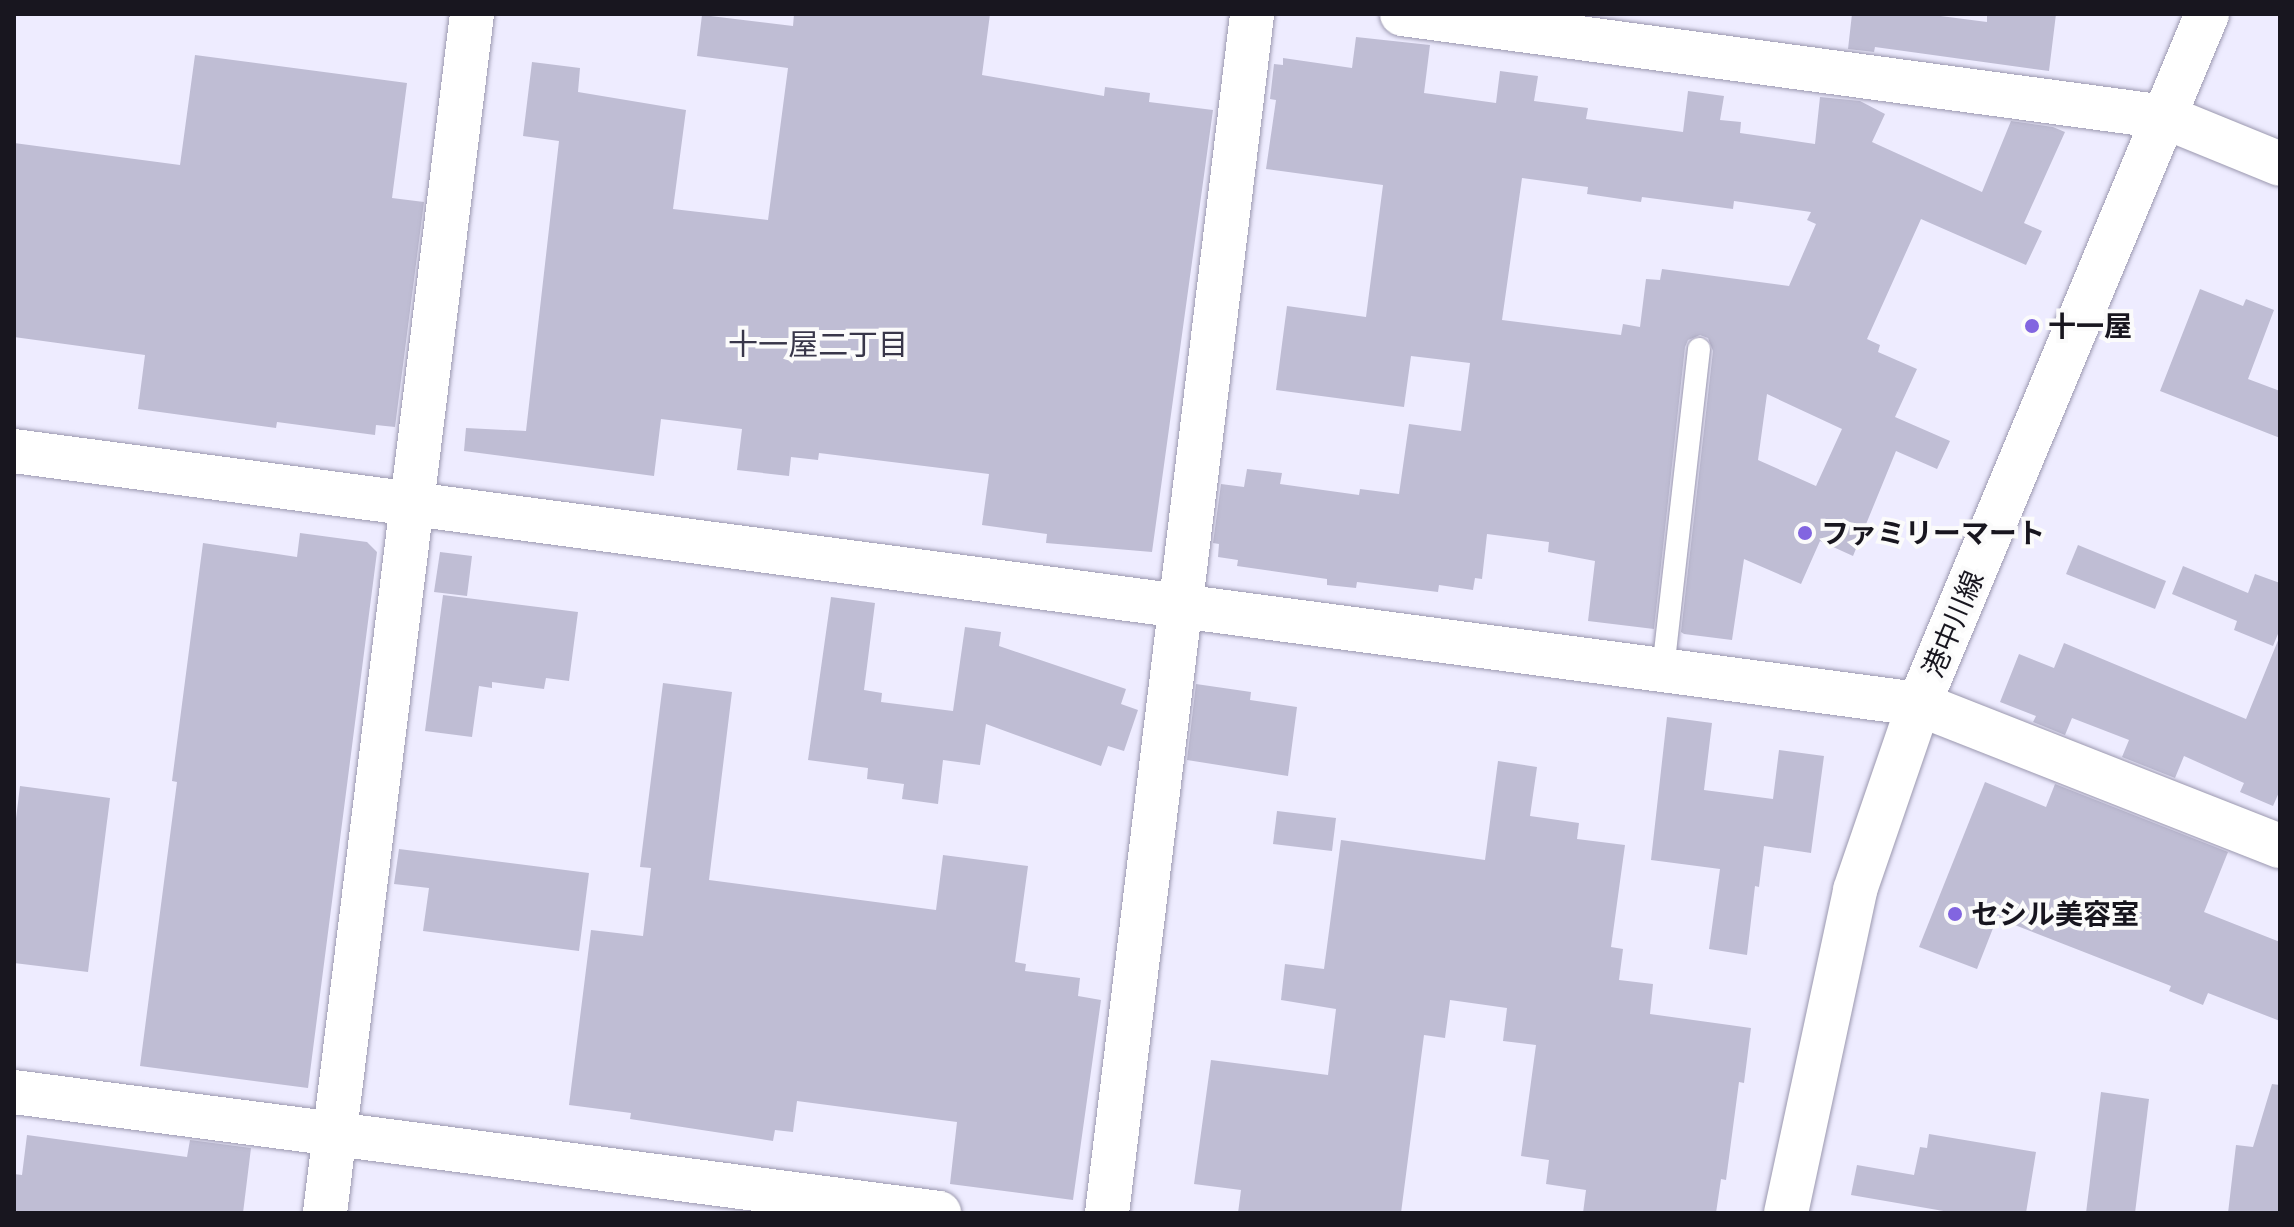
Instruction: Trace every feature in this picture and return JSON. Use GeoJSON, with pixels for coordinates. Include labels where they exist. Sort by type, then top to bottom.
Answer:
{"type":"FeatureCollection","features":[{"type":"Feature","properties":{"kind":"street"},"geometry":{"type":"LineString","coordinates":[[325,1213],[472,14]]}},
{"type":"Feature","properties":{"kind":"street"},"geometry":{"type":"LineString","coordinates":[[1107,1213],[1252,14]]}},
{"type":"Feature","properties":{"kind":"street"},"geometry":{"type":"LineString","coordinates":[[1402,14],[2165,117],[2280,164]]}},
{"type":"Feature","properties":{"kind":"street","name":"港中川線"},"geometry":{"type":"LineString","coordinates":[[1786,1213],[1855,890],[1919,704],[2207,14]]}},
{"type":"Feature","properties":{"kind":"street"},"geometry":{"type":"LineString","coordinates":[[14,451],[1919,704],[2280,846]]}},
{"type":"Feature","properties":{"kind":"street"},"geometry":{"type":"LineString","coordinates":[[14,1092],[939,1213]]}},
{"type":"Feature","properties":{"kind":"lane"},"geometry":{"type":"LineString","coordinates":[[1663,670],[1699,349]]}},
{"type":"Feature","properties":{"kind":"building"},"geometry":{"type":"Polygon","coordinates":[[[794,14],[990,14],[982,75],[1104,96],[1105,87],[1150,93],[1149,102],[1213,110],[1152,552],[1046,543],[1047,534],[982,525],[989,474],[819,453],[818,460],[791,457],[789,476],[737,470],[742,429],[661,419],[654,476],[464,451],[466,428],[526,431],[559,141],[523,136],[532,62],[580,68],[578,92],[686,110],[673,209],[768,220],[788,68],[697,56],[702,15],[793,26],[794,14]]]}},
{"type":"Feature","properties":{"kind":"building"},"geometry":{"type":"Polygon","coordinates":[[[1852,14],[1925,14],[1987,22],[1987,14],[2056,14],[2049,71],[1875,47],[1874,52],[1848,49],[1852,14]]]}},
{"type":"Feature","properties":{"kind":"building"},"geometry":{"type":"Polygon","coordinates":[[[1356,37],[1430,45],[1424,93],[1496,103],[1500,71],[1538,76],[1534,101],[1588,108],[1586,119],[1683,132],[1688,91],[1724,96],[1720,120],[1741,122],[1740,133],[1815,144],[1820,97],[1860,101],[1885,114],[1872,142],[1982,192],[2011,121],[2053,127],[2065,132],[2024,223],[2042,231],[2026,265],[1921,219],[1867,339],[1880,345],[1878,352],[1917,369],[1895,417],[1950,441],[1937,469],[1896,451],[1853,556],[1820,541],[1801,584],[1744,559],[1732,640],[1681,632],[1713,351],[1708,338],[1700,335],[1688,340],[1685,347],[1654,629],[1588,621],[1595,561],[1548,552],[1549,542],[1487,534],[1482,579],[1475,578],[1473,590],[1439,585],[1438,592],[1357,582],[1356,588],[1327,585],[1327,579],[1237,566],[1238,560],[1218,557],[1219,544],[1213,543],[1221,484],[1244,487],[1247,469],[1282,473],[1280,484],[1359,495],[1360,489],[1399,494],[1409,424],[1461,431],[1470,363],[1411,356],[1404,407],[1276,390],[1287,306],[1366,317],[1383,185],[1266,169],[1276,100],[1270,99],[1274,64],[1283,65],[1283,58],[1352,68],[1356,37]],[[1522,178],[1502,320],[1621,335],[1623,324],[1640,327],[1646,279],[1660,280],[1662,269],[1789,286],[1816,224],[1807,220],[1811,212],[1734,201],[1733,209],[1642,197],[1641,202],[1587,194],[1588,187],[1522,178]],[[1767,394],[1758,460],[1816,486],[1842,429],[1767,394]]]}},
{"type":"Feature","properties":{"kind":"building"},"geometry":{"type":"Polygon","coordinates":[[[195,55],[407,83],[392,198],[424,202],[395,427],[376,425],[375,435],[277,422],[276,428],[138,409],[145,355],[14,337],[14,143],[180,165],[195,55]]]}},
{"type":"Feature","properties":{"kind":"building"},"geometry":{"type":"Polygon","coordinates":[[[2200,289],[2243,306],[2246,299],[2274,310],[2248,379],[2280,391],[2280,438],[2160,391],[2200,289]]]}},
{"type":"Feature","properties":{"kind":"building"},"geometry":{"type":"Polygon","coordinates":[[[300,533],[367,542],[377,552],[308,1088],[140,1066],[177,782],[172,781],[203,543],[297,557],[300,533]]]}},
{"type":"Feature","properties":{"kind":"building"},"geometry":{"type":"Polygon","coordinates":[[[2078,545],[2166,581],[2155,609],[2066,574],[2078,545]]]}},
{"type":"Feature","properties":{"kind":"building"},"geometry":{"type":"Polygon","coordinates":[[[440,552],[472,556],[467,596],[434,592],[440,552]]]}},
{"type":"Feature","properties":{"kind":"building"},"geometry":{"type":"Polygon","coordinates":[[[2183,566],[2248,593],[2255,574],[2280,583],[2280,629],[2273,646],[2234,630],[2237,621],[2172,594],[2183,566]]]}},
{"type":"Feature","properties":{"kind":"building"},"geometry":{"type":"Polygon","coordinates":[[[443,595],[578,612],[569,681],[546,678],[544,689],[492,682],[492,688],[479,686],[472,737],[425,731],[443,595]]]}},
{"type":"Feature","properties":{"kind":"building"},"geometry":{"type":"Polygon","coordinates":[[[831,597],[875,603],[864,690],[882,693],[881,702],[953,711],[965,627],[1001,632],[999,646],[1126,689],[1121,704],[1138,710],[1124,751],[1108,746],[1101,766],[986,724],[980,765],[943,760],[938,804],[902,799],[904,784],[867,779],[868,768],[808,760],[831,597]]]}},
{"type":"Feature","properties":{"kind":"building"},"geometry":{"type":"Polygon","coordinates":[[[2279,638],[2280,790],[2273,806],[2240,792],[2244,783],[2184,756],[2175,778],[2122,757],[2129,740],[2072,718],[2065,735],[2033,722],[2036,716],[2000,702],[2019,654],[2054,668],[2064,643],[2246,719],[2279,638]]]}},
{"type":"Feature","properties":{"kind":"building"},"geometry":{"type":"Polygon","coordinates":[[[663,683],[732,692],[709,880],[936,910],[943,855],[1028,866],[1015,962],[1026,964],[1025,971],[1080,978],[1078,996],[1101,1000],[1073,1200],[950,1184],[957,1122],[797,1101],[793,1132],[775,1130],[773,1141],[630,1119],[631,1113],[569,1105],[591,930],[643,936],[651,868],[640,867],[663,683]]]}},
{"type":"Feature","properties":{"kind":"building"},"geometry":{"type":"Polygon","coordinates":[[[1196,684],[1251,692],[1250,700],[1297,707],[1288,776],[1187,760],[1196,684]]]}},
{"type":"Feature","properties":{"kind":"building"},"geometry":{"type":"Polygon","coordinates":[[[1667,717],[1712,723],[1704,790],[1773,799],[1779,750],[1824,756],[1811,853],[1764,846],[1759,887],[1755,886],[1747,955],[1709,949],[1720,869],[1651,860],[1667,717]]]}},
{"type":"Feature","properties":{"kind":"building"},"geometry":{"type":"Polygon","coordinates":[[[1498,761],[1537,767],[1530,816],[1579,823],[1577,839],[1625,845],[1611,947],[1623,949],[1619,980],[1653,984],[1650,1014],[1751,1028],[1744,1083],[1739,1082],[1726,1180],[1721,1179],[1716,1213],[1583,1213],[1586,1190],[1546,1184],[1549,1160],[1521,1156],[1536,1045],[1503,1041],[1507,1008],[1450,1000],[1445,1038],[1424,1035],[1401,1213],[1238,1213],[1241,1190],[1194,1184],[1211,1060],[1328,1075],[1336,1009],[1281,1000],[1285,964],[1324,969],[1341,840],[1485,860],[1498,761]]]}},
{"type":"Feature","properties":{"kind":"building"},"geometry":{"type":"Polygon","coordinates":[[[1985,782],[2046,807],[2055,784],[2228,852],[2204,912],[2280,942],[2280,1021],[2208,993],[2203,1005],[2169,991],[2171,986],[1997,918],[1977,969],[1919,947],[1985,782]]]}},
{"type":"Feature","properties":{"kind":"building"},"geometry":{"type":"Polygon","coordinates":[[[20,786],[110,798],[88,972],[14,963],[14,835],[20,786]]]}},
{"type":"Feature","properties":{"kind":"building"},"geometry":{"type":"Polygon","coordinates":[[[1277,811],[1336,818],[1332,851],[1273,844],[1277,811]]]}},
{"type":"Feature","properties":{"kind":"building"},"geometry":{"type":"Polygon","coordinates":[[[399,849],[589,873],[579,951],[423,931],[429,888],[394,884],[399,849]]]}},
{"type":"Feature","properties":{"kind":"building"},"geometry":{"type":"Polygon","coordinates":[[[2272,1084],[2280,1085],[2280,1213],[2228,1213],[2236,1145],[2253,1147],[2272,1084]]]}},
{"type":"Feature","properties":{"kind":"building"},"geometry":{"type":"Polygon","coordinates":[[[2101,1092],[2149,1099],[2135,1213],[2086,1213],[2101,1092]]]}},
{"type":"Feature","properties":{"kind":"building"},"geometry":{"type":"Polygon","coordinates":[[[1929,1134],[2036,1152],[2026,1213],[1955,1213],[1851,1195],[1857,1165],[1914,1175],[1920,1147],[1927,1148],[1929,1134]]]}},
{"type":"Feature","properties":{"kind":"building"},"geometry":{"type":"Polygon","coordinates":[[[27,1135],[187,1157],[190,1140],[251,1148],[243,1213],[14,1213],[14,1174],[22,1175],[27,1135]]]}},
{"type":"Feature","properties":{"kind":"place","name":"十一屋"},"geometry":{"type":"Point","coordinates":[2032,326]}},
{"type":"Feature","properties":{"kind":"place","name":"ファミリーマート"},"geometry":{"type":"Point","coordinates":[1805,533]}},
{"type":"Feature","properties":{"kind":"place","name":"セシル美容室"},"geometry":{"type":"Point","coordinates":[1955,914]}},
{"type":"Feature","properties":{"kind":"district","name":"十一屋二丁目"},"geometry":{"type":"Point","coordinates":[818,344]}}]}
